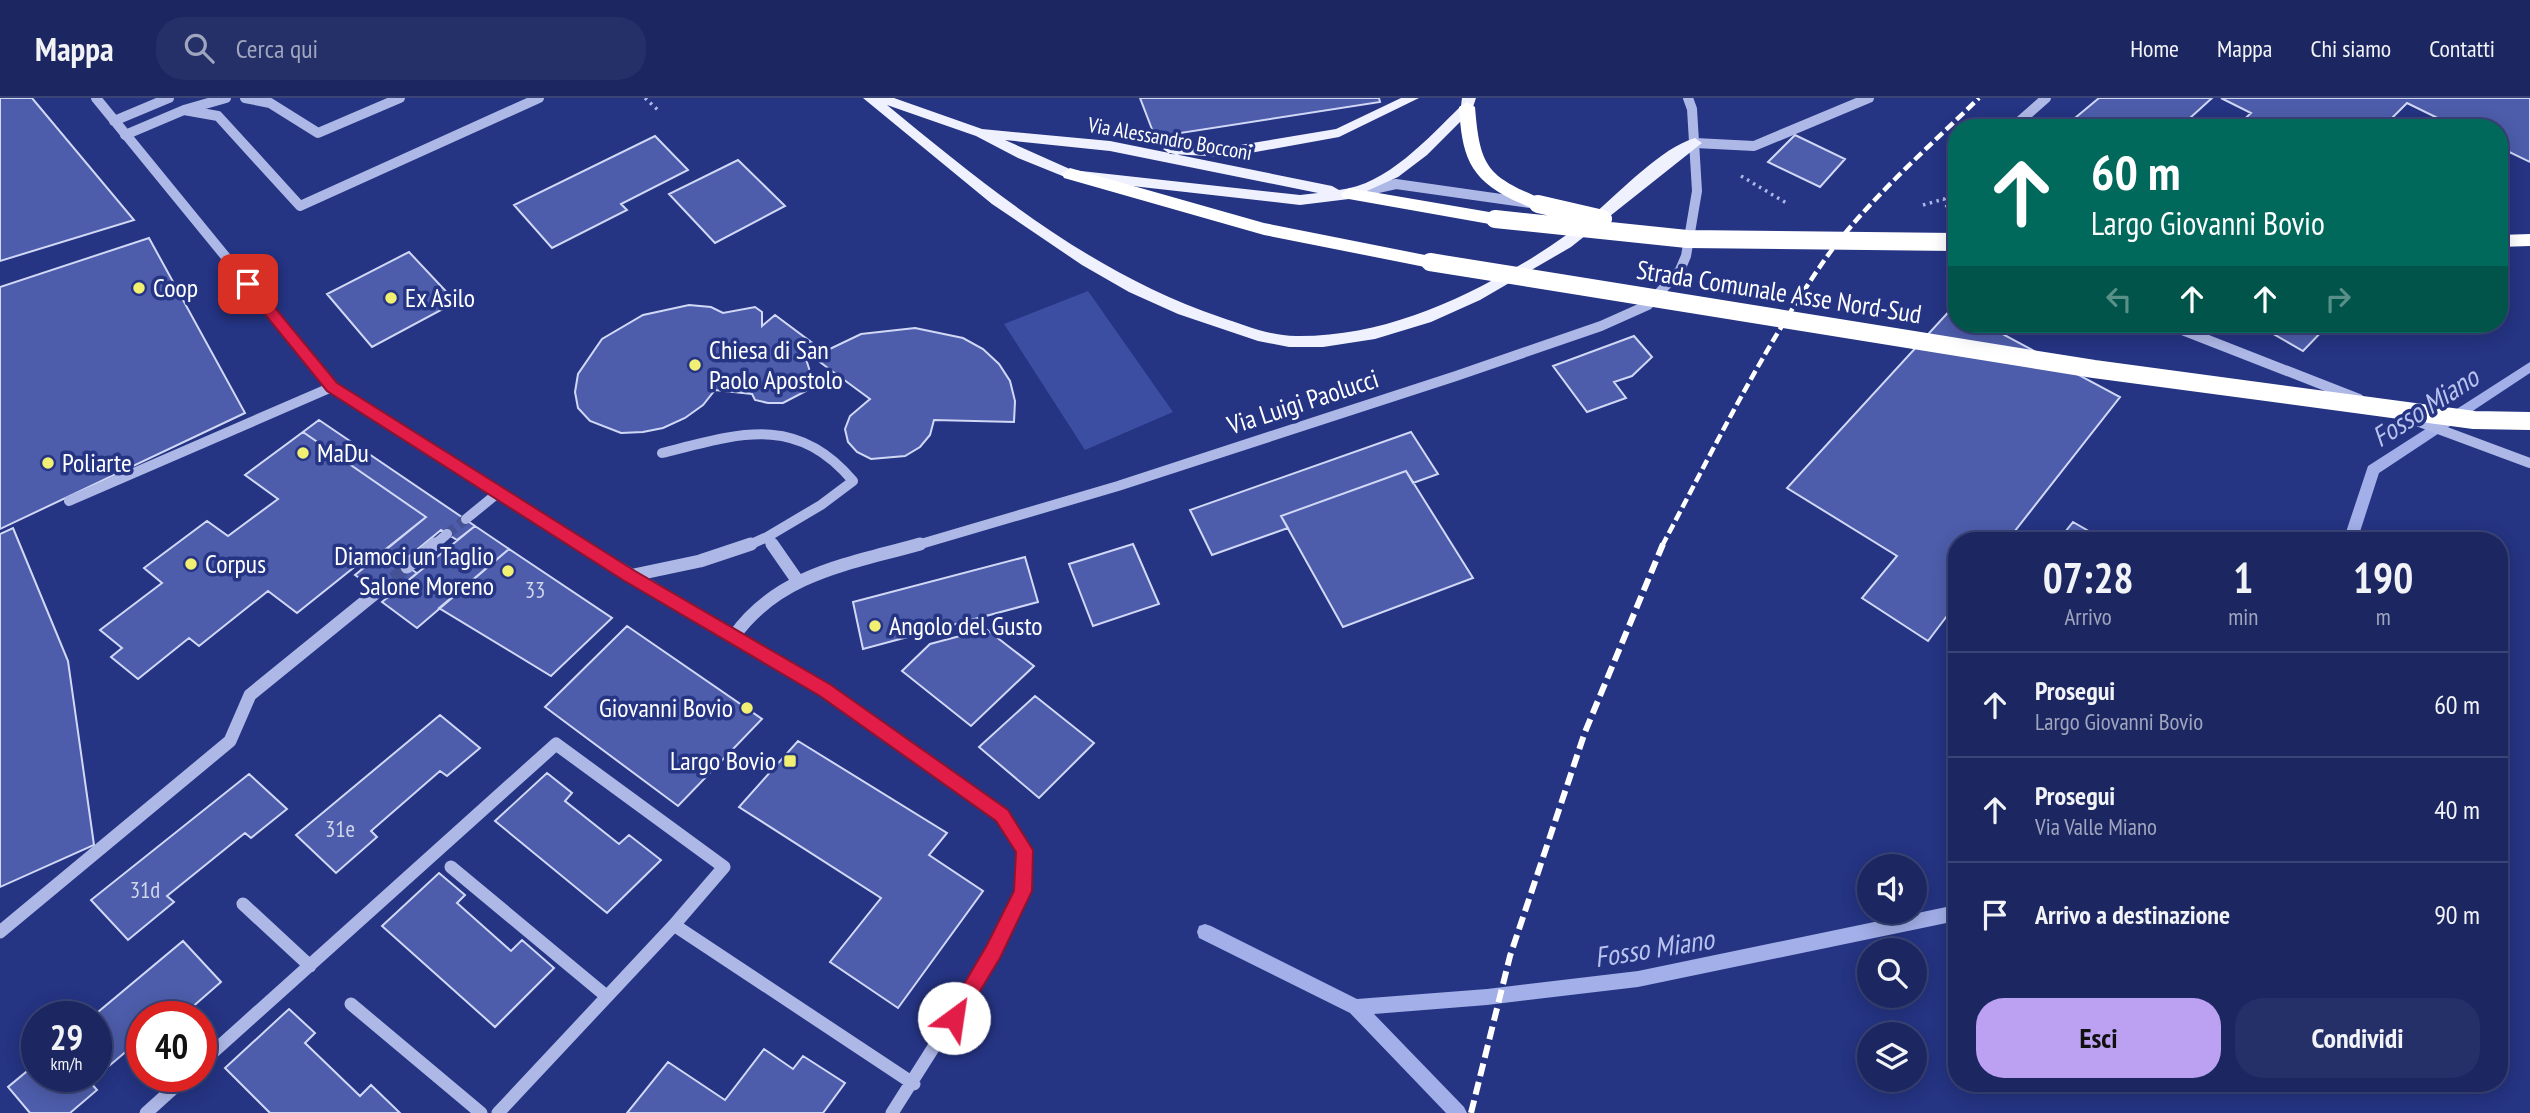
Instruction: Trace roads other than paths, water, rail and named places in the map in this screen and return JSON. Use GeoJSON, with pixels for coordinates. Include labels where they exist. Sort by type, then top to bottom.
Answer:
{"type":"FeatureCollection","features":[{"type":"Feature","properties":{"kind":"highway"},"geometry":{"type":"LineString","coordinates":[[1468,103],[1469,148],[1476,165],[1505,190],[1538,204],[1686,239]]}},
{"type":"Feature","properties":{"kind":"highway","name":"Strada Comunale Asse Nord-Sud"},"geometry":{"type":"LineString","coordinates":[[1070,174],[1264,229],[1430,262],[2094,369],[2474,420],[2530,421]]}},
{"type":"Feature","properties":{"kind":"highway","name":"Strada Comunale Asse Nord-Sud"},"geometry":{"type":"LineString","coordinates":[[1349,194],[1495,219],[1686,239],[1948,242]]}},
{"type":"Feature","properties":{"kind":"highway"},"geometry":{"type":"LineString","coordinates":[[2508,241],[2530,240]]}},
{"type":"Feature","properties":{"kind":"main road"},"geometry":{"type":"LineString","coordinates":[[870,98],[955,168],[1092,266],[1192,316],[1293,342],[1331,342],[1379,333],[1429,316],[1496,285],[1566,243],[1663,161],[1695,143]]}},
{"type":"Feature","properties":{"kind":"main road","name":"Via Alessandro Bocconi"},"geometry":{"type":"LineString","coordinates":[[880,98],[981,133],[1023,155],[1070,174],[1300,200],[1349,194],[1392,174],[1422,152],[1468,103]]}},
{"type":"Feature","properties":{"kind":"main road"},"geometry":{"type":"LineString","coordinates":[[1110,146],[1228,152],[1339,133],[1412,98]]}},
{"type":"Feature","properties":{"kind":"main road","name":"Via Alessandro Bocconi"},"geometry":{"type":"LineString","coordinates":[[981,133],[1110,146],[1349,194]]}},
{"type":"Feature","properties":{"kind":"street"},"geometry":{"type":"LineString","coordinates":[[96,98],[332,387],[629,576],[825,691],[1002,816],[1025,850],[1023,891],[994,951],[914,1084],[892,1113]]}},
{"type":"Feature","properties":{"kind":"street"},"geometry":{"type":"LineString","coordinates":[[114,121],[169,98]]}},
{"type":"Feature","properties":{"kind":"street"},"geometry":{"type":"LineString","coordinates":[[125,135],[184,110],[226,98]]}},
{"type":"Feature","properties":{"kind":"street"},"geometry":{"type":"LineString","coordinates":[[245,98],[270,103],[318,133],[400,98]]}},
{"type":"Feature","properties":{"kind":"street"},"geometry":{"type":"LineString","coordinates":[[184,110],[218,116],[300,206],[539,98]]}},
{"type":"Feature","properties":{"kind":"street","name":"Via Luigi Paolucci"},"geometry":{"type":"LineString","coordinates":[[734,636],[749,615],[797,580],[1118,486],[1456,376],[1601,326],[1648,305],[1680,270],[1686,256],[1697,191],[1695,143],[1688,98]]}},
{"type":"Feature","properties":{"kind":"street"},"geometry":{"type":"LineString","coordinates":[[1695,143],[1754,146],[1869,98]]}},
{"type":"Feature","properties":{"kind":"street"},"geometry":{"type":"LineString","coordinates":[[2022,119],[2046,98]]}},
{"type":"Feature","properties":{"kind":"street"},"geometry":{"type":"LineString","coordinates":[[1349,194],[1396,184],[1538,204]]}},
{"type":"Feature","properties":{"kind":"street"},"geometry":{"type":"LineString","coordinates":[[2190,333],[2530,463]]}},
{"type":"Feature","properties":{"kind":"street"},"geometry":{"type":"LineString","coordinates":[[69,501],[332,387]]}},
{"type":"Feature","properties":{"kind":"street"},"geometry":{"type":"LineString","coordinates":[[629,576],[683,567],[732,554],[821,505],[853,481],[843,466],[812,443],[771,432],[730,437],[662,453]]}},
{"type":"Feature","properties":{"kind":"street"},"geometry":{"type":"LineString","coordinates":[[466,519],[499,492]]}},
{"type":"Feature","properties":{"kind":"street"},"geometry":{"type":"LineString","coordinates":[[407,567],[447,534]]}},
{"type":"Feature","properties":{"kind":"street"},"geometry":{"type":"LineString","coordinates":[[767,537],[797,580]]}},
{"type":"Feature","properties":{"kind":"street"},"geometry":{"type":"LineString","coordinates":[[0,932],[230,741],[250,695],[378,591]]}},
{"type":"Feature","properties":{"kind":"street"},"geometry":{"type":"LineString","coordinates":[[217,1049],[556,744],[724,867],[674,925],[605,995],[498,1113]]}},
{"type":"Feature","properties":{"kind":"street"},"geometry":{"type":"LineString","coordinates":[[451,867],[605,995]]}},
{"type":"Feature","properties":{"kind":"street"},"geometry":{"type":"LineString","coordinates":[[243,904],[310,966]]}},
{"type":"Feature","properties":{"kind":"street"},"geometry":{"type":"LineString","coordinates":[[674,925],[914,1084]]}},
{"type":"Feature","properties":{"kind":"street"},"geometry":{"type":"LineString","coordinates":[[351,1004],[481,1113]]}},
{"type":"Feature","properties":{"kind":"street"},"geometry":{"type":"LineString","coordinates":[[145,1113],[169,1092]]}},
{"type":"Feature","properties":{"kind":"waterway","name":"Fosso Miano"},"geometry":{"type":"LineString","coordinates":[[2353,532],[2373,470],[2530,367]]}},
{"type":"Feature","properties":{"kind":"waterway","name":"Fosso Miano"},"geometry":{"type":"LineString","coordinates":[[1356,1007],[1487,997],[1638,979],[1948,915]]}},
{"type":"Feature","properties":{"kind":"waterway"},"geometry":{"type":"LineString","coordinates":[[1205,932],[1356,1007]]}},
{"type":"Feature","properties":{"kind":"waterway"},"geometry":{"type":"LineString","coordinates":[[1356,1007],[1458,1113]]}},
{"type":"Feature","properties":{"kind":"tunnel"},"geometry":{"type":"LineString","coordinates":[[447,534],[466,519]]}},
{"type":"Feature","properties":{"kind":"tunnel"},"geometry":{"type":"LineString","coordinates":[[378,591],[407,567]]}},
{"type":"Feature","properties":{"kind":"railway"},"geometry":{"type":"LineString","coordinates":[[1957,119],[1979,98]]}},
{"type":"Feature","properties":{"kind":"railway"},"geometry":{"type":"LineString","coordinates":[[1663,544],[1756,370],[1819,268],[1873,201],[1948,128]]}},
{"type":"Feature","properties":{"kind":"railway"},"geometry":{"type":"LineString","coordinates":[[1471,1113],[1510,956],[1585,732],[1663,544]]}},
{"type":"Feature","properties":{"kind":"place","name":"Coop"},"geometry":{"type":"Point","coordinates":[139,288]}},
{"type":"Feature","properties":{"kind":"place","name":"Ex Asilo"},"geometry":{"type":"Point","coordinates":[391,298]}},
{"type":"Feature","properties":{"kind":"place","name":"Chiesa di San Paolo Apostolo"},"geometry":{"type":"Point","coordinates":[695,365]}},
{"type":"Feature","properties":{"kind":"place","name":"MaDu"},"geometry":{"type":"Point","coordinates":[303,453]}},
{"type":"Feature","properties":{"kind":"place","name":"Poliarte"},"geometry":{"type":"Point","coordinates":[48,463]}},
{"type":"Feature","properties":{"kind":"place","name":"Corpus"},"geometry":{"type":"Point","coordinates":[191,564]}},
{"type":"Feature","properties":{"kind":"place","name":"Diamoci un Taglio Salone Moreno"},"geometry":{"type":"Point","coordinates":[508,571]}},
{"type":"Feature","properties":{"kind":"place","name":"Angolo del Gusto"},"geometry":{"type":"Point","coordinates":[875,626]}},
{"type":"Feature","properties":{"kind":"place","name":"Giovanni Bovio"},"geometry":{"type":"Point","coordinates":[747,708]}},
{"type":"Feature","properties":{"kind":"place","name":"Largo Bovio"},"geometry":{"type":"Point","coordinates":[790,761]}}]}
